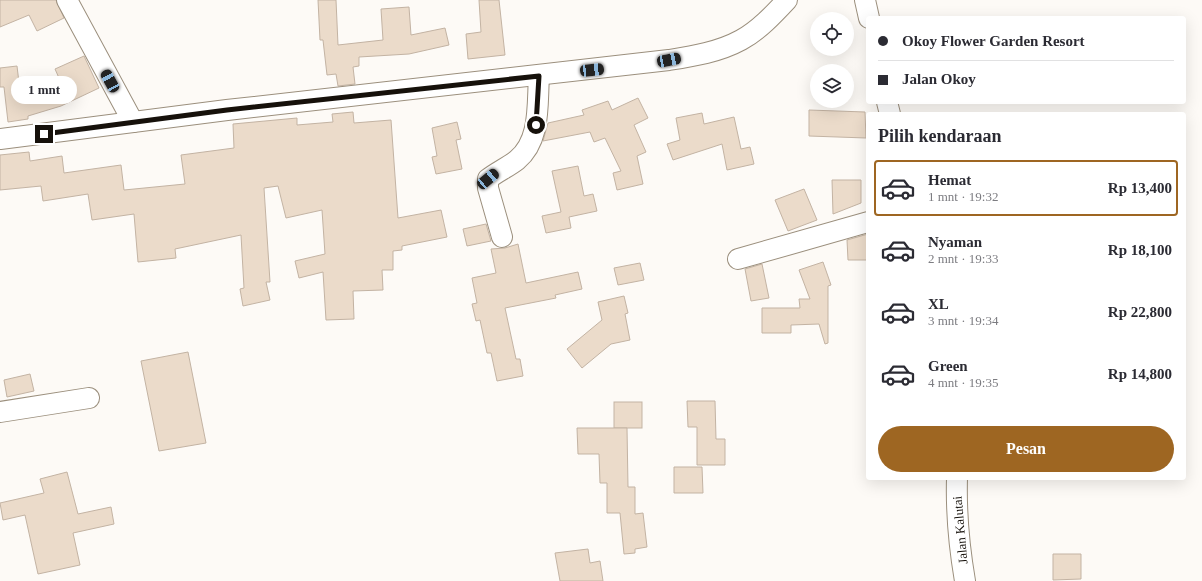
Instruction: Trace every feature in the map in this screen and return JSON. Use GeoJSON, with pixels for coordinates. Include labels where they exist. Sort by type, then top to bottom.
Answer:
{"type":"FeatureCollection","features":[{"type":"Feature","properties":{"kind":"street"},"geometry":{"type":"LineString","coordinates":[[67,0],[133,122]]}},
{"type":"Feature","properties":{"kind":"street"},"geometry":{"type":"LineString","coordinates":[[0,139],[234,109],[539,76],[669,60],[719,49],[742,40],[772,16],[787,0]]}},
{"type":"Feature","properties":{"kind":"street"},"geometry":{"type":"LineString","coordinates":[[865,0],[869,16]]}},
{"type":"Feature","properties":{"kind":"street"},"geometry":{"type":"LineString","coordinates":[[502,238],[488,188],[488,179],[516,161],[533,140],[539,76]]}},
{"type":"Feature","properties":{"kind":"street"},"geometry":{"type":"LineString","coordinates":[[738,259],[866,223]]}},
{"type":"Feature","properties":{"kind":"street"},"geometry":{"type":"LineString","coordinates":[[0,412],[90,398]]}},
{"type":"Feature","properties":{"kind":"street","name":"Jalan Kalutai"},"geometry":{"type":"LineString","coordinates":[[957,480],[956,504],[958,537],[965,581]]}},
{"type":"Feature","properties":{"kind":"building"},"geometry":{"type":"Polygon","coordinates":[[[0,0],[56,0],[64,18],[37,31],[29,15],[0,27],[0,0]]]}},
{"type":"Feature","properties":{"kind":"building"},"geometry":{"type":"Polygon","coordinates":[[[318,0],[336,0],[338,45],[383,40],[381,9],[409,7],[411,35],[445,28],[449,45],[409,54],[359,57],[359,66],[353,67],[355,84],[338,86],[336,74],[327,75],[323,40],[320,40],[318,0]]]}},
{"type":"Feature","properties":{"kind":"building"},"geometry":{"type":"Polygon","coordinates":[[[479,0],[499,0],[505,55],[468,59],[466,34],[481,32],[479,0]]]}},
{"type":"Feature","properties":{"kind":"building"},"geometry":{"type":"Polygon","coordinates":[[[84,56],[99,88],[61,106],[28,116],[28,119],[8,122],[4,87],[0,87],[0,68],[17,66],[20,91],[59,78],[55,69],[84,56]]]}},
{"type":"Feature","properties":{"kind":"building"},"geometry":{"type":"Polygon","coordinates":[[[638,98],[648,118],[634,125],[646,152],[637,156],[643,184],[617,190],[613,173],[621,171],[605,138],[594,142],[590,132],[543,141],[548,123],[584,115],[582,110],[608,101],[612,110],[638,98]]]}},
{"type":"Feature","properties":{"kind":"building"},"geometry":{"type":"Polygon","coordinates":[[[809,110],[865,112],[866,138],[809,136],[809,110]]]}},
{"type":"Feature","properties":{"kind":"building"},"geometry":{"type":"Polygon","coordinates":[[[353,112],[354,123],[391,120],[398,218],[441,210],[447,237],[402,246],[402,250],[393,251],[393,270],[382,270],[383,290],[353,291],[354,319],[326,320],[323,272],[299,278],[295,261],[325,254],[322,210],[286,218],[278,186],[264,188],[270,282],[266,282],[270,300],[243,306],[240,289],[244,288],[241,235],[175,249],[176,258],[138,262],[134,214],[92,220],[88,194],[43,201],[41,186],[0,190],[0,155],[29,152],[30,161],[62,156],[64,173],[121,165],[124,190],[185,184],[181,155],[234,148],[233,124],[297,118],[297,125],[333,122],[332,114],[353,112]]]}},
{"type":"Feature","properties":{"kind":"building"},"geometry":{"type":"Polygon","coordinates":[[[702,113],[704,124],[734,117],[741,149],[750,147],[754,164],[727,170],[722,144],[673,160],[667,144],[680,140],[676,118],[702,113]]]}},
{"type":"Feature","properties":{"kind":"building"},"geometry":{"type":"Polygon","coordinates":[[[457,122],[461,139],[456,140],[462,169],[436,174],[432,157],[437,156],[432,128],[457,122]]]}},
{"type":"Feature","properties":{"kind":"building"},"geometry":{"type":"Polygon","coordinates":[[[578,166],[584,196],[593,194],[597,211],[569,217],[571,228],[546,233],[542,216],[561,212],[552,171],[578,166]]]}},
{"type":"Feature","properties":{"kind":"building"},"geometry":{"type":"Polygon","coordinates":[[[832,180],[861,180],[861,203],[833,214],[832,180]]]}},
{"type":"Feature","properties":{"kind":"building"},"geometry":{"type":"Polygon","coordinates":[[[804,189],[817,220],[788,231],[775,200],[804,189]]]}},
{"type":"Feature","properties":{"kind":"building"},"geometry":{"type":"Polygon","coordinates":[[[486,224],[491,241],[467,246],[463,229],[486,224]]]}},
{"type":"Feature","properties":{"kind":"building"},"geometry":{"type":"Polygon","coordinates":[[[866,235],[866,260],[848,260],[847,240],[866,235]]]}},
{"type":"Feature","properties":{"kind":"building"},"geometry":{"type":"Polygon","coordinates":[[[518,244],[526,283],[578,272],[582,289],[555,295],[556,298],[505,308],[516,359],[520,359],[523,376],[497,381],[491,353],[487,353],[480,320],[476,321],[472,304],[477,303],[472,278],[496,273],[491,249],[505,248],[518,244]]]}},
{"type":"Feature","properties":{"kind":"building"},"geometry":{"type":"Polygon","coordinates":[[[823,262],[831,285],[828,286],[828,343],[825,344],[819,324],[791,325],[791,333],[762,333],[762,308],[800,308],[799,299],[810,299],[799,270],[823,262]]]}},
{"type":"Feature","properties":{"kind":"building"},"geometry":{"type":"Polygon","coordinates":[[[640,263],[644,280],[618,285],[614,268],[640,263]]]}},
{"type":"Feature","properties":{"kind":"building"},"geometry":{"type":"Polygon","coordinates":[[[762,264],[769,298],[751,301],[745,269],[762,264]]]}},
{"type":"Feature","properties":{"kind":"building"},"geometry":{"type":"Polygon","coordinates":[[[624,296],[628,313],[625,314],[630,340],[611,344],[582,368],[567,349],[602,320],[598,302],[624,296]]]}},
{"type":"Feature","properties":{"kind":"building"},"geometry":{"type":"Polygon","coordinates":[[[188,352],[206,443],[159,451],[141,361],[188,352]]]}},
{"type":"Feature","properties":{"kind":"building"},"geometry":{"type":"Polygon","coordinates":[[[30,374],[34,391],[7,397],[4,380],[30,374]]]}},
{"type":"Feature","properties":{"kind":"building"},"geometry":{"type":"Polygon","coordinates":[[[687,401],[715,401],[716,439],[725,439],[725,465],[697,465],[697,427],[688,427],[687,401]]]}},
{"type":"Feature","properties":{"kind":"building"},"geometry":{"type":"Polygon","coordinates":[[[614,402],[642,402],[642,428],[614,428],[614,402]]]}},
{"type":"Feature","properties":{"kind":"building"},"geometry":{"type":"Polygon","coordinates":[[[577,428],[627,428],[628,487],[635,487],[635,514],[643,513],[647,547],[635,549],[635,553],[624,554],[620,513],[607,513],[607,483],[600,483],[599,454],[578,454],[577,428]]]}},
{"type":"Feature","properties":{"kind":"building"},"geometry":{"type":"Polygon","coordinates":[[[674,467],[702,467],[703,493],[674,493],[674,467]]]}},
{"type":"Feature","properties":{"kind":"building"},"geometry":{"type":"Polygon","coordinates":[[[67,472],[78,514],[111,507],[114,524],[73,533],[80,565],[38,574],[25,515],[3,520],[0,503],[44,493],[40,479],[67,472]]]}},
{"type":"Feature","properties":{"kind":"building"},"geometry":{"type":"Polygon","coordinates":[[[588,549],[590,563],[600,561],[603,581],[560,581],[555,553],[588,549]]]}},
{"type":"Feature","properties":{"kind":"building"},"geometry":{"type":"Polygon","coordinates":[[[1053,554],[1081,554],[1081,579],[1053,580],[1053,554]]]}},
{"type":"Feature","properties":{"kind":"route"},"geometry":{"type":"LineString","coordinates":[[44,134],[227,110],[539,76],[536,125]]}}]}
